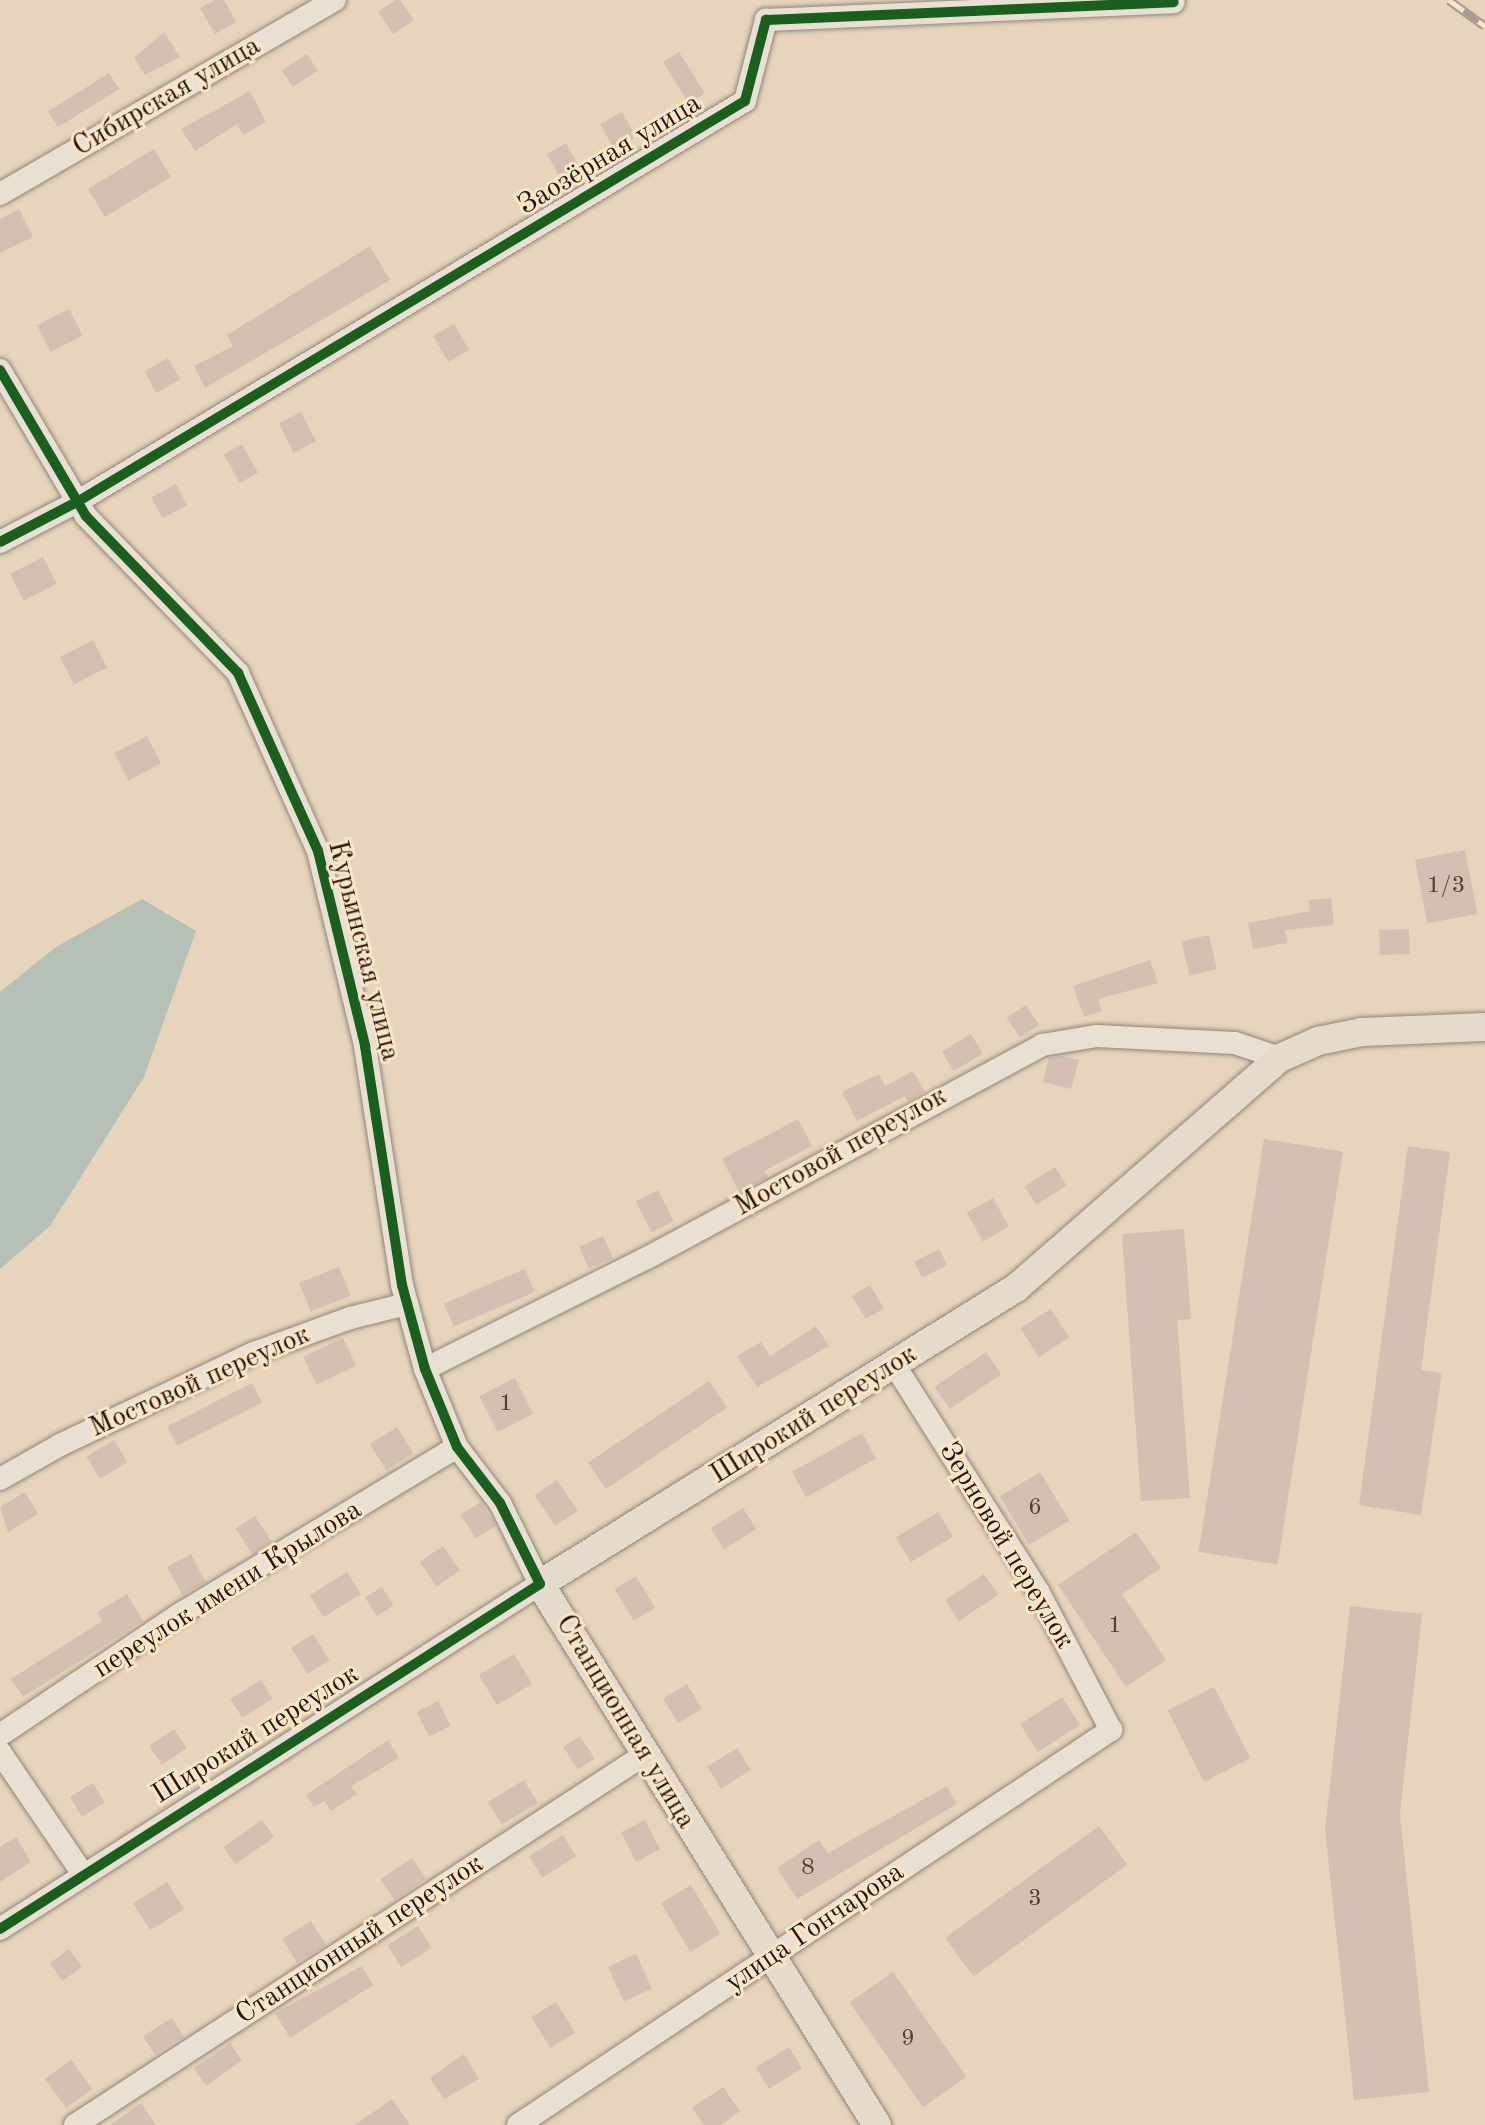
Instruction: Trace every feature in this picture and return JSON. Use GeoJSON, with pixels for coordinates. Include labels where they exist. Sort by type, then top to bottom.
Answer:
{"type":"FeatureCollection","features":[{"type":"Feature","properties":{"kind":"main road","name":"Широкий переулок"},"geometry":{"type":"LineString","coordinates":[[540,1584],[1016,1288],[1072,1245],[1280,1058],[1318,1041],[1362,1032],[1485,1027]]}},
{"type":"Feature","properties":{"kind":"main road","name":"Станционная улица"},"geometry":{"type":"LineString","coordinates":[[540,1584],[769,1959],[877,2125]]}},
{"type":"Feature","properties":{"kind":"street","name":"Сибирская улица"},"geometry":{"type":"LineString","coordinates":[[0,194],[335,0]]}},
{"type":"Feature","properties":{"kind":"street","name":"Заозёрная улица"},"geometry":{"type":"LineString","coordinates":[[77,502],[745,101],[766,20],[1174,2]]}},
{"type":"Feature","properties":{"kind":"street","name":"Курьинская улица"},"geometry":{"type":"LineString","coordinates":[[0,370],[77,502],[238,673],[318,851],[365,1046],[407,1304]]}},
{"type":"Feature","properties":{"kind":"street"},"geometry":{"type":"LineString","coordinates":[[0,542],[77,502]]}},
{"type":"Feature","properties":{"kind":"street","name":"Мостовой переулок"},"geometry":{"type":"LineString","coordinates":[[425,1369],[647,1258],[1042,1045],[1097,1036],[1235,1043],[1280,1058]]}},
{"type":"Feature","properties":{"kind":"street","name":"Станционная улица"},"geometry":{"type":"LineString","coordinates":[[407,1304],[425,1369],[457,1447],[500,1503],[540,1584]]}},
{"type":"Feature","properties":{"kind":"street","name":"Мостовой переулок"},"geometry":{"type":"LineString","coordinates":[[0,1479],[60,1445],[254,1353],[350,1318],[407,1304]]}},
{"type":"Feature","properties":{"kind":"street","name":"Зерновой переулок"},"geometry":{"type":"LineString","coordinates":[[895,1366],[1038,1591],[1111,1730]]}},
{"type":"Feature","properties":{"kind":"street","name":"переулок имени Крылова"},"geometry":{"type":"LineString","coordinates":[[0,1735],[180,1614],[457,1447]]}},
{"type":"Feature","properties":{"kind":"street","name":"Широкий переулок"},"geometry":{"type":"LineString","coordinates":[[0,1929],[540,1584]]}},
{"type":"Feature","properties":{"kind":"street","name":"улица Гончарова"},"geometry":{"type":"LineString","coordinates":[[518,2125],[1111,1730]]}},
{"type":"Feature","properties":{"kind":"street"},"geometry":{"type":"LineString","coordinates":[[0,1752],[83,1874]]}},
{"type":"Feature","properties":{"kind":"street","name":"Станционный переулок"},"geometry":{"type":"LineString","coordinates":[[75,2125],[644,1755]]}},
{"type":"Feature","properties":{"kind":"shaded area"},"geometry":{"type":"Polygon","coordinates":[[[142,899],[196,931],[144,1077],[50,1226],[0,1269],[0,992],[56,947],[142,899]]]}},
{"type":"Feature","properties":{"kind":"building"},"geometry":{"type":"Polygon","coordinates":[[[215,0],[224,0],[236,22],[215,34],[200,8],[215,0]]]}},
{"type":"Feature","properties":{"kind":"building"},"geometry":{"type":"Polygon","coordinates":[[[400,0],[414,20],[393,34],[378,12],[400,0]]]}},
{"type":"Feature","properties":{"kind":"building"},"geometry":{"type":"Polygon","coordinates":[[[164,32],[180,57],[145,75],[134,58],[164,32]]]}},
{"type":"Feature","properties":{"kind":"building"},"geometry":{"type":"Polygon","coordinates":[[[679,52],[705,94],[689,104],[663,62],[679,52]]]}},
{"type":"Feature","properties":{"kind":"building"},"geometry":{"type":"Polygon","coordinates":[[[307,54],[318,71],[293,87],[282,70],[307,54]]]}},
{"type":"Feature","properties":{"kind":"building"},"geometry":{"type":"Polygon","coordinates":[[[109,73],[119,89],[58,127],[48,111],[109,73]]]}},
{"type":"Feature","properties":{"kind":"building"},"geometry":{"type":"Polygon","coordinates":[[[250,91],[266,122],[243,135],[237,124],[195,151],[181,129],[250,91]]]}},
{"type":"Feature","properties":{"kind":"building"},"geometry":{"type":"Polygon","coordinates":[[[622,112],[636,137],[614,149],[600,124],[622,112]]]}},
{"type":"Feature","properties":{"kind":"building"},"geometry":{"type":"Polygon","coordinates":[[[566,143],[581,170],[562,181],[547,154],[566,143]]]}},
{"type":"Feature","properties":{"kind":"building"},"geometry":{"type":"Polygon","coordinates":[[[154,149],[171,177],[105,217],[88,189],[154,149]]]}},
{"type":"Feature","properties":{"kind":"building"},"geometry":{"type":"Polygon","coordinates":[[[19,209],[33,237],[0,253],[0,219],[19,209]]]}},
{"type":"Feature","properties":{"kind":"building"},"geometry":{"type":"Polygon","coordinates":[[[370,246],[390,280],[205,388],[194,366],[233,346],[227,335],[370,246]]]}},
{"type":"Feature","properties":{"kind":"building"},"geometry":{"type":"Polygon","coordinates":[[[69,309],[83,336],[51,352],[37,325],[69,309]]]}},
{"type":"Feature","properties":{"kind":"building"},"geometry":{"type":"Polygon","coordinates":[[[454,324],[469,350],[448,362],[433,336],[454,324]]]}},
{"type":"Feature","properties":{"kind":"building"},"geometry":{"type":"Polygon","coordinates":[[[168,358],[180,380],[157,393],[144,371],[168,358]]]}},
{"type":"Feature","properties":{"kind":"building"},"geometry":{"type":"Polygon","coordinates":[[[301,412],[316,441],[294,453],[279,423],[301,412]]]}},
{"type":"Feature","properties":{"kind":"building"},"geometry":{"type":"Polygon","coordinates":[[[242,444],[258,473],[240,483],[224,454],[242,444]]]}},
{"type":"Feature","properties":{"kind":"building"},"geometry":{"type":"Polygon","coordinates":[[[176,484],[187,505],[163,518],[151,497],[176,484]]]}},
{"type":"Feature","properties":{"kind":"building"},"geometry":{"type":"Polygon","coordinates":[[[43,557],[57,584],[24,601],[10,574],[43,557]]]}},
{"type":"Feature","properties":{"kind":"building"},"geometry":{"type":"Polygon","coordinates":[[[93,640],[107,668],[74,684],[60,657],[93,640]]]}},
{"type":"Feature","properties":{"kind":"building"},"geometry":{"type":"Polygon","coordinates":[[[147,736],[161,764],[128,780],[114,753],[147,736]]]}},
{"type":"Feature","properties":{"kind":"building"},"geometry":{"type":"Polygon","coordinates":[[[1465,850],[1477,914],[1427,924],[1415,860],[1465,850]]]}},
{"type":"Feature","properties":{"kind":"building"},"geometry":{"type":"Polygon","coordinates":[[[1331,898],[1334,925],[1285,930],[1287,943],[1253,949],[1248,923],[1310,911],[1309,900],[1331,898]]]}},
{"type":"Feature","properties":{"kind":"building"},"geometry":{"type":"Polygon","coordinates":[[[1409,929],[1410,954],[1380,955],[1379,930],[1409,929]]]}},
{"type":"Feature","properties":{"kind":"building"},"geometry":{"type":"Polygon","coordinates":[[[1209,935],[1217,969],[1190,975],[1182,941],[1209,935]]]}},
{"type":"Feature","properties":{"kind":"building"},"geometry":{"type":"Polygon","coordinates":[[[1150,960],[1158,983],[1098,999],[1102,1011],[1084,1017],[1073,986],[1150,960]]]}},
{"type":"Feature","properties":{"kind":"building"},"geometry":{"type":"Polygon","coordinates":[[[1026,1005],[1039,1025],[1020,1038],[1007,1018],[1026,1005]]]}},
{"type":"Feature","properties":{"kind":"building"},"geometry":{"type":"Polygon","coordinates":[[[971,1034],[983,1054],[954,1071],[942,1052],[971,1034]]]}},
{"type":"Feature","properties":{"kind":"building"},"geometry":{"type":"Polygon","coordinates":[[[1061,1056],[1079,1060],[1071,1089],[1043,1082],[1049,1058],[1061,1056]]]}},
{"type":"Feature","properties":{"kind":"building"},"geometry":{"type":"Polygon","coordinates":[[[913,1071],[925,1092],[908,1101],[905,1096],[857,1121],[842,1092],[879,1074],[885,1086],[913,1071]]]}},
{"type":"Feature","properties":{"kind":"building"},"geometry":{"type":"Polygon","coordinates":[[[798,1119],[812,1146],[764,1171],[768,1177],[739,1192],[722,1159],[798,1119]]]}},
{"type":"Feature","properties":{"kind":"building"},"geometry":{"type":"Polygon","coordinates":[[[1264,1139],[1343,1152],[1278,1564],[1199,1552],[1264,1139]]]}},
{"type":"Feature","properties":{"kind":"building"},"geometry":{"type":"Polygon","coordinates":[[[1408,1146],[1450,1152],[1421,1370],[1442,1373],[1421,1515],[1359,1505],[1408,1146]]]}},
{"type":"Feature","properties":{"kind":"building"},"geometry":{"type":"Polygon","coordinates":[[[1055,1167],[1067,1186],[1036,1205],[1024,1186],[1055,1167]]]}},
{"type":"Feature","properties":{"kind":"building"},"geometry":{"type":"Polygon","coordinates":[[[658,1190],[674,1221],[652,1233],[636,1201],[658,1190]]]}},
{"type":"Feature","properties":{"kind":"building"},"geometry":{"type":"Polygon","coordinates":[[[993,1198],[1009,1227],[983,1241],[967,1213],[993,1198]]]}},
{"type":"Feature","properties":{"kind":"building"},"geometry":{"type":"Polygon","coordinates":[[[1184,1229],[1191,1319],[1177,1320],[1190,1498],[1141,1501],[1122,1234],[1184,1229]]]}},
{"type":"Feature","properties":{"kind":"building"},"geometry":{"type":"Polygon","coordinates":[[[603,1236],[613,1258],[589,1269],[579,1247],[603,1236]]]}},
{"type":"Feature","properties":{"kind":"building"},"geometry":{"type":"Polygon","coordinates":[[[939,1249],[947,1265],[922,1278],[914,1262],[939,1249]]]}},
{"type":"Feature","properties":{"kind":"building"},"geometry":{"type":"Polygon","coordinates":[[[339,1267],[351,1296],[311,1312],[299,1283],[339,1267]]]}},
{"type":"Feature","properties":{"kind":"building"},"geometry":{"type":"Polygon","coordinates":[[[525,1269],[535,1292],[454,1326],[444,1303],[525,1269]]]}},
{"type":"Feature","properties":{"kind":"building"},"geometry":{"type":"Polygon","coordinates":[[[870,1285],[884,1308],[866,1319],[852,1296],[870,1285]]]}},
{"type":"Feature","properties":{"kind":"building"},"geometry":{"type":"Polygon","coordinates":[[[1051,1309],[1069,1338],[1038,1357],[1020,1328],[1051,1309]]]}},
{"type":"Feature","properties":{"kind":"building"},"geometry":{"type":"Polygon","coordinates":[[[816,1326],[829,1346],[757,1387],[737,1356],[761,1342],[770,1356],[816,1326]]]}},
{"type":"Feature","properties":{"kind":"building"},"geometry":{"type":"Polygon","coordinates":[[[343,1338],[356,1366],[316,1385],[303,1357],[343,1338]]]}},
{"type":"Feature","properties":{"kind":"building"},"geometry":{"type":"Polygon","coordinates":[[[986,1352],[1001,1374],[950,1409],[935,1387],[986,1352]]]}},
{"type":"Feature","properties":{"kind":"building"},"geometry":{"type":"Polygon","coordinates":[[[515,1378],[533,1414],[498,1432],[479,1396],[515,1378]]]}},
{"type":"Feature","properties":{"kind":"building"},"geometry":{"type":"Polygon","coordinates":[[[709,1381],[727,1408],[606,1489],[588,1463],[709,1381]]]}},
{"type":"Feature","properties":{"kind":"building"},"geometry":{"type":"Polygon","coordinates":[[[252,1383],[262,1403],[177,1446],[167,1426],[252,1383]]]}},
{"type":"Feature","properties":{"kind":"building"},"geometry":{"type":"Polygon","coordinates":[[[397,1427],[413,1453],[386,1470],[370,1444],[397,1427]]]}},
{"type":"Feature","properties":{"kind":"building"},"geometry":{"type":"Polygon","coordinates":[[[862,1433],[876,1458],[806,1497],[792,1472],[862,1433]]]}},
{"type":"Feature","properties":{"kind":"building"},"geometry":{"type":"Polygon","coordinates":[[[114,1440],[127,1462],[100,1479],[87,1456],[114,1440]]]}},
{"type":"Feature","properties":{"kind":"building"},"geometry":{"type":"Polygon","coordinates":[[[1040,1472],[1069,1521],[1029,1545],[1000,1496],[1040,1472]]]}},
{"type":"Feature","properties":{"kind":"building"},"geometry":{"type":"Polygon","coordinates":[[[557,1480],[578,1511],[555,1526],[535,1495],[557,1480]]]}},
{"type":"Feature","properties":{"kind":"building"},"geometry":{"type":"Polygon","coordinates":[[[25,1492],[38,1514],[8,1532],[0,1507],[25,1492]]]}},
{"type":"Feature","properties":{"kind":"building"},"geometry":{"type":"Polygon","coordinates":[[[481,1502],[496,1526],[475,1538],[461,1515],[481,1502]]]}},
{"type":"Feature","properties":{"kind":"building"},"geometry":{"type":"Polygon","coordinates":[[[743,1508],[756,1529],[724,1549],[711,1528],[743,1508]]]}},
{"type":"Feature","properties":{"kind":"building"},"geometry":{"type":"Polygon","coordinates":[[[938,1512],[953,1537],[911,1562],[896,1537],[938,1512]]]}},
{"type":"Feature","properties":{"kind":"building"},"geometry":{"type":"Polygon","coordinates":[[[255,1516],[272,1542],[253,1555],[236,1529],[255,1516]]]}},
{"type":"Feature","properties":{"kind":"building"},"geometry":{"type":"Polygon","coordinates":[[[1136,1532],[1161,1568],[1122,1594],[1166,1660],[1126,1687],[1058,1585],[1136,1532]]]}},
{"type":"Feature","properties":{"kind":"building"},"geometry":{"type":"Polygon","coordinates":[[[443,1546],[460,1571],[437,1587],[420,1562],[443,1546]]]}},
{"type":"Feature","properties":{"kind":"building"},"geometry":{"type":"Polygon","coordinates":[[[191,1554],[206,1582],[182,1595],[167,1567],[191,1554]]]}},
{"type":"Feature","properties":{"kind":"building"},"geometry":{"type":"Polygon","coordinates":[[[347,1572],[361,1594],[323,1617],[310,1595],[347,1572]]]}},
{"type":"Feature","properties":{"kind":"building"},"geometry":{"type":"Polygon","coordinates":[[[984,1574],[998,1595],[959,1621],[945,1600],[984,1574]]]}},
{"type":"Feature","properties":{"kind":"building"},"geometry":{"type":"Polygon","coordinates":[[[636,1576],[655,1608],[634,1621],[615,1589],[636,1576]]]}},
{"type":"Feature","properties":{"kind":"building"},"geometry":{"type":"Polygon","coordinates":[[[382,1587],[394,1606],[377,1616],[365,1598],[382,1587]]]}},
{"type":"Feature","properties":{"kind":"building"},"geometry":{"type":"Polygon","coordinates":[[[127,1594],[143,1621],[23,1697],[11,1679],[102,1621],[97,1612],[127,1594]]]}},
{"type":"Feature","properties":{"kind":"building"},"geometry":{"type":"Polygon","coordinates":[[[1350,1606],[1422,1614],[1400,1814],[1429,2092],[1354,2100],[1325,1829],[1350,1606]]]}},
{"type":"Feature","properties":{"kind":"building"},"geometry":{"type":"Polygon","coordinates":[[[313,1634],[329,1660],[307,1674],[291,1648],[313,1634]]]}},
{"type":"Feature","properties":{"kind":"building"},"geometry":{"type":"Polygon","coordinates":[[[514,1654],[532,1684],[497,1705],[479,1675],[514,1654]]]}},
{"type":"Feature","properties":{"kind":"building"},"geometry":{"type":"Polygon","coordinates":[[[261,1680],[273,1699],[242,1718],[230,1699],[261,1680]]]}},
{"type":"Feature","properties":{"kind":"building"},"geometry":{"type":"Polygon","coordinates":[[[687,1684],[702,1709],[678,1723],[663,1698],[687,1684]]]}},
{"type":"Feature","properties":{"kind":"building"},"geometry":{"type":"Polygon","coordinates":[[[1214,1687],[1250,1758],[1204,1782],[1168,1711],[1214,1687]]]}},
{"type":"Feature","properties":{"kind":"building"},"geometry":{"type":"Polygon","coordinates":[[[1062,1697],[1080,1725],[1038,1752],[1020,1724],[1062,1697]]]}},
{"type":"Feature","properties":{"kind":"building"},"geometry":{"type":"Polygon","coordinates":[[[438,1701],[451,1726],[429,1737],[417,1712],[438,1701]]]}},
{"type":"Feature","properties":{"kind":"building"},"geometry":{"type":"Polygon","coordinates":[[[174,1729],[187,1748],[162,1765],[149,1746],[174,1729]]]}},
{"type":"Feature","properties":{"kind":"building"},"geometry":{"type":"Polygon","coordinates":[[[580,1736],[595,1759],[578,1770],[563,1747],[580,1736]]]}},
{"type":"Feature","properties":{"kind":"building"},"geometry":{"type":"Polygon","coordinates":[[[388,1740],[399,1758],[351,1786],[357,1794],[331,1811],[325,1801],[314,1807],[306,1795],[388,1740]]]}},
{"type":"Feature","properties":{"kind":"building"},"geometry":{"type":"Polygon","coordinates":[[[737,1748],[751,1770],[721,1789],[707,1767],[737,1748]]]}},
{"type":"Feature","properties":{"kind":"building"},"geometry":{"type":"Polygon","coordinates":[[[524,1780],[538,1803],[502,1825],[488,1802],[524,1780]]]}},
{"type":"Feature","properties":{"kind":"building"},"geometry":{"type":"Polygon","coordinates":[[[93,1783],[105,1803],[82,1817],[70,1797],[93,1783]]]}},
{"type":"Feature","properties":{"kind":"building"},"geometry":{"type":"Polygon","coordinates":[[[947,1786],[957,1804],[797,1899],[777,1868],[819,1840],[828,1853],[947,1786]]]}},
{"type":"Feature","properties":{"kind":"building"},"geometry":{"type":"Polygon","coordinates":[[[262,1820],[274,1837],[236,1864],[223,1847],[262,1820]]]}},
{"type":"Feature","properties":{"kind":"building"},"geometry":{"type":"Polygon","coordinates":[[[645,1820],[660,1849],[636,1862],[621,1832],[645,1820]]]}},
{"type":"Feature","properties":{"kind":"building"},"geometry":{"type":"Polygon","coordinates":[[[1099,1826],[1127,1865],[974,1977],[945,1938],[1099,1826]]]}},
{"type":"Feature","properties":{"kind":"building"},"geometry":{"type":"Polygon","coordinates":[[[563,1835],[576,1856],[542,1877],[529,1856],[563,1835]]]}},
{"type":"Feature","properties":{"kind":"building"},"geometry":{"type":"Polygon","coordinates":[[[16,1837],[31,1862],[0,1882],[0,1847],[16,1837]]]}},
{"type":"Feature","properties":{"kind":"building"},"geometry":{"type":"Polygon","coordinates":[[[412,1858],[426,1879],[394,1900],[380,1879],[412,1858]]]}},
{"type":"Feature","properties":{"kind":"building"},"geometry":{"type":"Polygon","coordinates":[[[167,1882],[184,1909],[150,1930],[133,1903],[167,1882]]]}},
{"type":"Feature","properties":{"kind":"building"},"geometry":{"type":"Polygon","coordinates":[[[691,1885],[720,1934],[690,1952],[661,1903],[691,1885]]]}},
{"type":"Feature","properties":{"kind":"building"},"geometry":{"type":"Polygon","coordinates":[[[311,1921],[326,1945],[297,1963],[282,1939],[311,1921]]]}},
{"type":"Feature","properties":{"kind":"building"},"geometry":{"type":"Polygon","coordinates":[[[418,1926],[432,1948],[401,1967],[387,1945],[418,1926]]]}},
{"type":"Feature","properties":{"kind":"building"},"geometry":{"type":"Polygon","coordinates":[[[69,1949],[82,1967],[63,1981],[50,1963],[69,1949]]]}},
{"type":"Feature","properties":{"kind":"building"},"geometry":{"type":"Polygon","coordinates":[[[636,1954],[652,1988],[624,2002],[608,1967],[636,1954]]]}},
{"type":"Feature","properties":{"kind":"building"},"geometry":{"type":"Polygon","coordinates":[[[362,1966],[373,1985],[290,2038],[275,2013],[362,1966]]]}},
{"type":"Feature","properties":{"kind":"building"},"geometry":{"type":"Polygon","coordinates":[[[893,1972],[966,2077],[923,2107],[850,2002],[893,1972]]]}},
{"type":"Feature","properties":{"kind":"building"},"geometry":{"type":"Polygon","coordinates":[[[556,2002],[575,2033],[550,2048],[531,2017],[556,2002]]]}},
{"type":"Feature","properties":{"kind":"building"},"geometry":{"type":"Polygon","coordinates":[[[172,2018],[184,2037],[155,2055],[143,2036],[172,2018]]]}},
{"type":"Feature","properties":{"kind":"building"},"geometry":{"type":"Polygon","coordinates":[[[230,2043],[242,2060],[206,2085],[194,2068],[230,2043]]]}},
{"type":"Feature","properties":{"kind":"building"},"geometry":{"type":"Polygon","coordinates":[[[789,2047],[802,2068],[769,2089],[756,2068],[789,2047]]]}},
{"type":"Feature","properties":{"kind":"building"},"geometry":{"type":"Polygon","coordinates":[[[464,2054],[479,2079],[444,2099],[430,2078],[464,2054]]]}},
{"type":"Feature","properties":{"kind":"building"},"geometry":{"type":"Polygon","coordinates":[[[71,2060],[92,2089],[66,2108],[45,2079],[71,2060]]]}},
{"type":"Feature","properties":{"kind":"building"},"geometry":{"type":"Polygon","coordinates":[[[723,2087],[740,2111],[721,2125],[704,2125],[692,2108],[723,2087]]]}},
{"type":"Feature","properties":{"kind":"building"},"geometry":{"type":"Polygon","coordinates":[[[392,2099],[410,2125],[355,2125],[392,2099]]]}},
{"type":"Feature","properties":{"kind":"building"},"geometry":{"type":"Polygon","coordinates":[[[141,2103],[156,2125],[110,2125],[141,2103]]]}},
{"type":"Feature","properties":{"kind":"railway"},"geometry":{"type":"LineString","coordinates":[[1449,0],[1485,26]]}},
{"type":"Feature","properties":{"kind":"cycle path"},"geometry":{"type":"LineString","coordinates":[[0,542],[77,502],[745,101],[766,20],[1174,2]]}},
{"type":"Feature","properties":{"kind":"cycle path"},"geometry":{"type":"LineString","coordinates":[[0,370],[86,516],[238,673],[318,851],[365,1046],[402,1285],[425,1369],[457,1447],[500,1503],[540,1584],[0,1929]]}}]}
